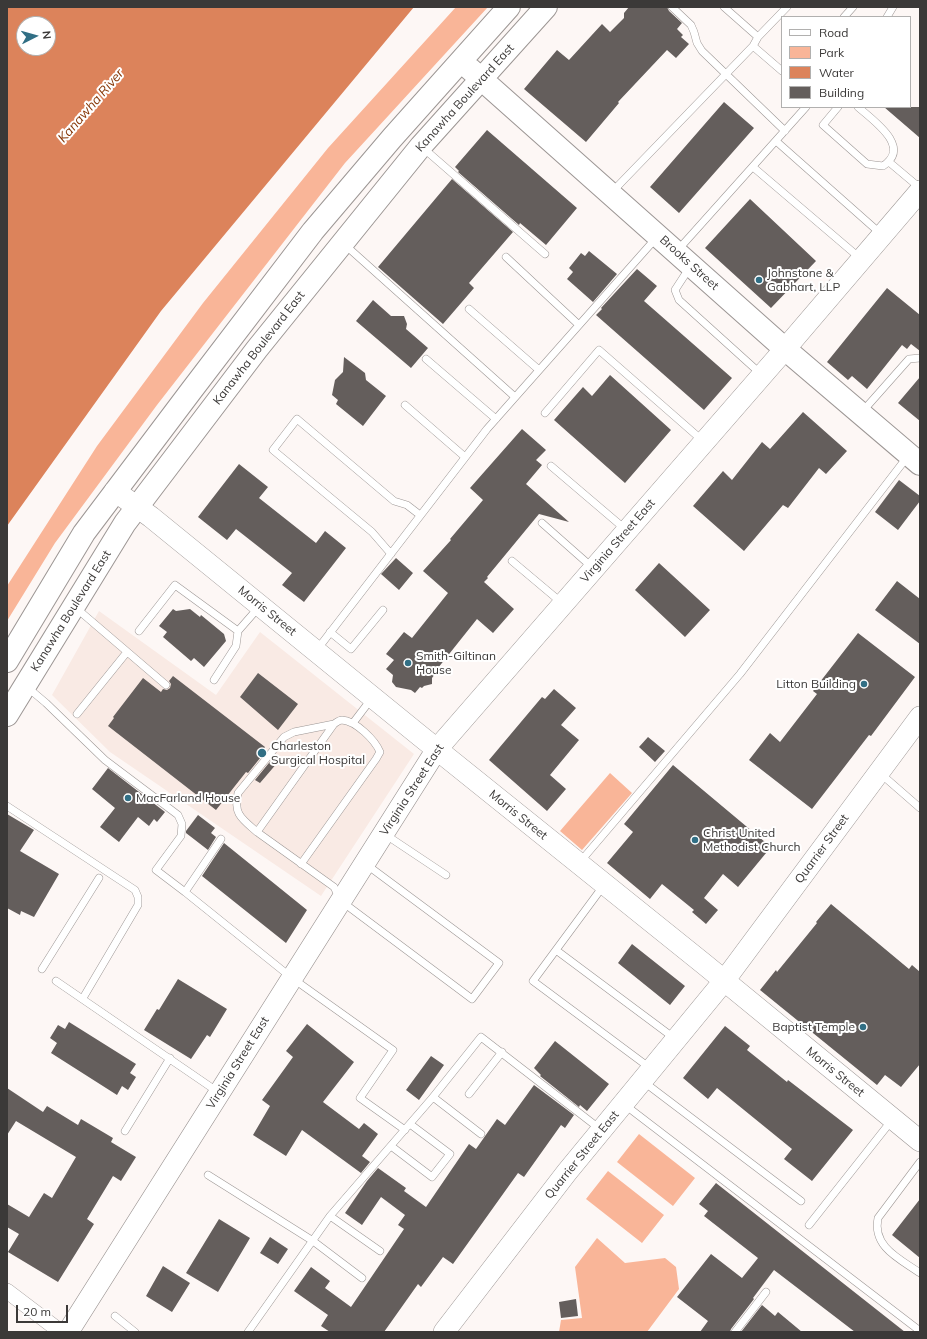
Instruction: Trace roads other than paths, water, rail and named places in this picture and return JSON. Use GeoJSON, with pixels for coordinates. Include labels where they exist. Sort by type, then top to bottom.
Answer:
{"type":"FeatureCollection","features":[{"type":"Feature","properties":{"kind":"main road"},"geometry":{"type":"LineString","coordinates":[[7,660],[84,533],[313,232],[392,138],[460,60],[509,7]]}},
{"type":"Feature","properties":{"kind":"main road","name":"Kanawha Boulevard East"},"geometry":{"type":"LineString","coordinates":[[7,715],[138,506],[257,349],[421,146],[546,7]]}},
{"type":"Feature","properties":{"kind":"main road","name":"Brooks Street"},"geometry":{"type":"LineString","coordinates":[[460,60],[785,349],[914,460]]}},
{"type":"Feature","properties":{"kind":"main road","name":"Virginia Street East"},"geometry":{"type":"LineString","coordinates":[[68,1332],[437,750],[785,349],[920,190]]}},
{"type":"Feature","properties":{"kind":"main road","name":"Morris Street"},"geometry":{"type":"LineString","coordinates":[[115,491],[138,506],[920,1141]]}},
{"type":"Feature","properties":{"kind":"main road","name":"Quarrier Street"},"geometry":{"type":"LineString","coordinates":[[724,981],[920,717]]}},
{"type":"Feature","properties":{"kind":"main road","name":"Quarrier Street East"},"geometry":{"type":"LineString","coordinates":[[444,1332],[567,1172],[724,981]]}},
{"type":"Feature","properties":{"kind":"street"},"geometry":{"type":"LineString","coordinates":[[7,1291],[61,1332]]}},
{"type":"Feature","properties":{"kind":"lane"},"geometry":{"type":"LineString","coordinates":[[672,7],[691,25],[697,43],[702,51],[784,131]]}},
{"type":"Feature","properties":{"kind":"lane"},"geometry":{"type":"LineString","coordinates":[[724,7],[758,37]]}},
{"type":"Feature","properties":{"kind":"lane"},"geometry":{"type":"LineString","coordinates":[[610,193],[753,46],[758,37],[787,7],[790,10],[792,7]]}},
{"type":"Feature","properties":{"kind":"lane"},"geometry":{"type":"LineString","coordinates":[[845,16],[853,7]]}},
{"type":"Feature","properties":{"kind":"lane"},"geometry":{"type":"LineString","coordinates":[[888,16],[893,7]]}},
{"type":"Feature","properties":{"kind":"lane"},"geometry":{"type":"LineString","coordinates":[[753,46],[781,71]]}},
{"type":"Feature","properties":{"kind":"lane"},"geometry":{"type":"LineString","coordinates":[[762,375],[678,300],[675,290],[684,259],[753,167],[805,108]]}},
{"type":"Feature","properties":{"kind":"lane"},"geometry":{"type":"LineString","coordinates":[[837,108],[823,125],[867,164],[883,166],[889,162],[893,154],[894,146],[890,136],[859,108]]}},
{"type":"Feature","properties":{"kind":"lane"},"geometry":{"type":"LineString","coordinates":[[776,141],[883,235]]}},
{"type":"Feature","properties":{"kind":"lane"},"geometry":{"type":"LineString","coordinates":[[421,146],[545,254]]}},
{"type":"Feature","properties":{"kind":"lane"},"geometry":{"type":"LineString","coordinates":[[889,162],[920,190]]}},
{"type":"Feature","properties":{"kind":"lane"},"geometry":{"type":"LineString","coordinates":[[753,167],[862,259]]}},
{"type":"Feature","properties":{"kind":"lane"},"geometry":{"type":"LineString","coordinates":[[316,651],[496,419],[658,236]]}},
{"type":"Feature","properties":{"kind":"lane"},"geometry":{"type":"LineString","coordinates":[[342,243],[515,397]]}},
{"type":"Feature","properties":{"kind":"lane"},"geometry":{"type":"LineString","coordinates":[[506,258],[579,325]]}},
{"type":"Feature","properties":{"kind":"lane"},"geometry":{"type":"LineString","coordinates":[[469,309],[539,370]]}},
{"type":"Feature","properties":{"kind":"lane"},"geometry":{"type":"LineString","coordinates":[[545,413],[599,350],[704,442]]}},
{"type":"Feature","properties":{"kind":"lane"},"geometry":{"type":"LineString","coordinates":[[860,413],[909,359],[920,358]]}},
{"type":"Feature","properties":{"kind":"lane"},"geometry":{"type":"LineString","coordinates":[[426,359],[496,419]]}},
{"type":"Feature","properties":{"kind":"lane"},"geometry":{"type":"LineString","coordinates":[[405,405],[466,457]]}},
{"type":"Feature","properties":{"kind":"lane"},"geometry":{"type":"LineString","coordinates":[[391,554],[372,532],[273,450],[297,419],[394,500],[407,505],[420,515]]}},
{"type":"Feature","properties":{"kind":"lane"},"geometry":{"type":"LineString","coordinates":[[579,864],[740,674],[914,460]]}},
{"type":"Feature","properties":{"kind":"lane"},"geometry":{"type":"LineString","coordinates":[[551,466],[627,531]]}},
{"type":"Feature","properties":{"kind":"lane"},"geometry":{"type":"LineString","coordinates":[[542,523],[594,569]]}},
{"type":"Feature","properties":{"kind":"lane"},"geometry":{"type":"LineString","coordinates":[[512,561],[563,604]]}},
{"type":"Feature","properties":{"kind":"lane"},"geometry":{"type":"LineString","coordinates":[[139,631],[175,585],[238,631]]}},
{"type":"Feature","properties":{"kind":"lane"},"geometry":{"type":"LineString","coordinates":[[74,606],[166,685]]}},
{"type":"Feature","properties":{"kind":"lane"},"geometry":{"type":"LineString","coordinates":[[214,680],[236,646],[238,631],[260,606]]}},
{"type":"Feature","properties":{"kind":"lane"},"geometry":{"type":"LineString","coordinates":[[330,632],[351,649],[383,610]]}},
{"type":"Feature","properties":{"kind":"lane"},"geometry":{"type":"LineString","coordinates":[[77,714],[127,652]]}},
{"type":"Feature","properties":{"kind":"lane"},"geometry":{"type":"LineString","coordinates":[[25,686],[46,703],[106,760],[178,815],[182,824],[181,836],[156,870],[292,978],[393,1050],[360,1098],[405,1130]]}},
{"type":"Feature","properties":{"kind":"lane"},"geometry":{"type":"LineString","coordinates":[[353,723],[373,697]]}},
{"type":"Feature","properties":{"kind":"lane"},"geometry":{"type":"LineString","coordinates":[[256,832],[334,724],[342,720],[353,723],[373,739],[380,752],[301,864]]}},
{"type":"Feature","properties":{"kind":"lane"},"geometry":{"type":"LineString","coordinates":[[334,724],[294,732],[284,737],[238,793],[236,803],[240,817],[256,832],[334,887],[341,901],[472,999],[499,963],[365,863]]}},
{"type":"Feature","properties":{"kind":"lane"},"geometry":{"type":"LineString","coordinates":[[879,772],[920,808]]}},
{"type":"Feature","properties":{"kind":"lane"},"geometry":{"type":"LineString","coordinates":[[7,806],[135,890],[138,897],[138,905],[83,998]]}},
{"type":"Feature","properties":{"kind":"lane"},"geometry":{"type":"LineString","coordinates":[[384,834],[446,875]]}},
{"type":"Feature","properties":{"kind":"lane"},"geometry":{"type":"LineString","coordinates":[[185,892],[221,839]]}},
{"type":"Feature","properties":{"kind":"lane"},"geometry":{"type":"LineString","coordinates":[[42,970],[99,878]]}},
{"type":"Feature","properties":{"kind":"lane"},"geometry":{"type":"LineString","coordinates":[[604,884],[533,981],[800,1201]]}},
{"type":"Feature","properties":{"kind":"lane"},"geometry":{"type":"LineString","coordinates":[[556,950],[676,1040]]}},
{"type":"Feature","properties":{"kind":"lane"},"geometry":{"type":"LineString","coordinates":[[56,981],[220,1093]]}},
{"type":"Feature","properties":{"kind":"lane"},"geometry":{"type":"LineString","coordinates":[[248,1332],[330,1216],[433,1097],[481,1036],[602,1130]]}},
{"type":"Feature","properties":{"kind":"lane"},"geometry":{"type":"LineString","coordinates":[[469,1094],[502,1052]]}},
{"type":"Feature","properties":{"kind":"lane"},"geometry":{"type":"LineString","coordinates":[[125,1131],[170,1058]]}},
{"type":"Feature","properties":{"kind":"lane"},"geometry":{"type":"LineString","coordinates":[[433,1097],[482,1134]]}},
{"type":"Feature","properties":{"kind":"lane"},"geometry":{"type":"LineString","coordinates":[[624,1104],[920,1331]]}},
{"type":"Feature","properties":{"kind":"lane"},"geometry":{"type":"LineString","coordinates":[[809,1225],[893,1119]]}},
{"type":"Feature","properties":{"kind":"lane"},"geometry":{"type":"LineString","coordinates":[[391,1146],[432,1177],[450,1154],[410,1124]]}},
{"type":"Feature","properties":{"kind":"lane"},"geometry":{"type":"LineString","coordinates":[[920,1162],[878,1218],[876,1227],[878,1238],[884,1247],[920,1274]]}},
{"type":"Feature","properties":{"kind":"lane"},"geometry":{"type":"LineString","coordinates":[[208,1175],[313,1241],[362,1278]]}},
{"type":"Feature","properties":{"kind":"lane"},"geometry":{"type":"LineString","coordinates":[[330,1216],[380,1251]]}},
{"type":"Feature","properties":{"kind":"lane"},"geometry":{"type":"LineString","coordinates":[[735,1332],[766,1292]]}},
{"type":"Feature","properties":{"kind":"lane"},"geometry":{"type":"LineString","coordinates":[[115,1316],[135,1332]]}},
{"type":"Feature","properties":{"kind":"water","name":"Kanawha River"},"geometry":{"type":"Polygon","coordinates":[[[7,7],[414,7],[161,311],[7,526],[7,7]]]}},
{"type":"Feature","properties":{"kind":"place","name":"Johnstone & Gabhart, LLP"},"geometry":{"type":"Point","coordinates":[759,280]}},
{"type":"Feature","properties":{"kind":"place","name":"Smith-Giltinan House"},"geometry":{"type":"Point","coordinates":[408,663]}},
{"type":"Feature","properties":{"kind":"place","name":"Litton Building"},"geometry":{"type":"Point","coordinates":[864,684]}},
{"type":"Feature","properties":{"kind":"place","name":"Charleston Surgical Hospital"},"geometry":{"type":"Point","coordinates":[262,753]}},
{"type":"Feature","properties":{"kind":"place","name":"MacFarland House"},"geometry":{"type":"Point","coordinates":[128,798]}},
{"type":"Feature","properties":{"kind":"place","name":"Christ United Methodist Church"},"geometry":{"type":"Point","coordinates":[695,840]}},
{"type":"Feature","properties":{"kind":"place","name":"Baptist Temple"},"geometry":{"type":"Point","coordinates":[863,1027]}}]}
